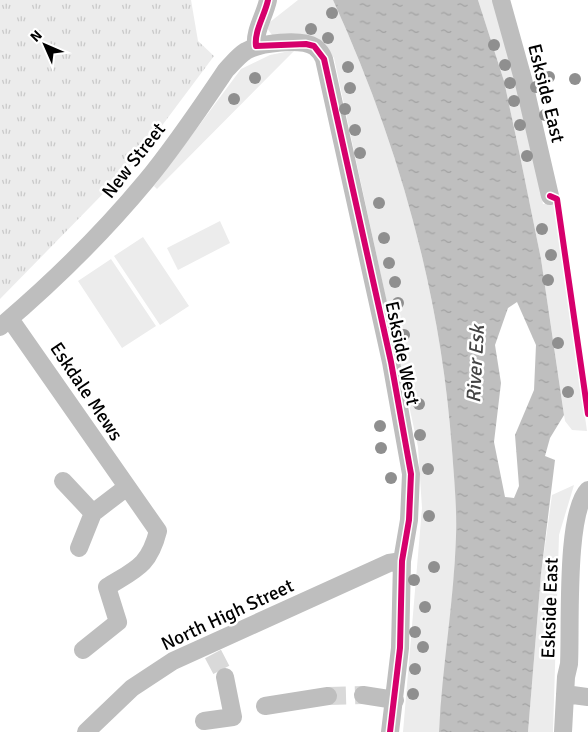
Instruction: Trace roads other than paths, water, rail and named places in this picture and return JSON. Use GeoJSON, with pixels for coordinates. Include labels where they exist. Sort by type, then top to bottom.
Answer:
{"type":"FeatureCollection","features":[{"type":"Feature","properties":{"kind":"street"},"geometry":{"type":"LineString","coordinates":[[256,46],[255,39],[266,14],[268,0]]}},
{"type":"Feature","properties":{"kind":"street","name":"Eskside East"},"geometry":{"type":"LineString","coordinates":[[502,0],[523,79],[550,196]]}},
{"type":"Feature","properties":{"kind":"street","name":"Eskside West"},"geometry":{"type":"LineString","coordinates":[[256,46],[296,42],[314,46],[324,59],[391,362],[411,474],[411,505],[402,561],[400,648],[390,732]]}},
{"type":"Feature","properties":{"kind":"street","name":"New Street"},"geometry":{"type":"LineString","coordinates":[[5,323],[62,271],[119,212],[147,180],[226,70],[239,56],[256,46]]}},
{"type":"Feature","properties":{"kind":"street","name":"Eskdale Mews"},"geometry":{"type":"LineString","coordinates":[[5,323],[158,531],[154,545],[145,563],[107,587],[118,622],[83,650]]}},
{"type":"Feature","properties":{"kind":"street"},"geometry":{"type":"LineString","coordinates":[[63,481],[93,513]]}},
{"type":"Feature","properties":{"kind":"street"},"geometry":{"type":"LineString","coordinates":[[79,548],[93,513],[127,487]]}},
{"type":"Feature","properties":{"kind":"street","name":"Eskside East"},"geometry":{"type":"LineString","coordinates":[[564,732],[565,694],[569,664],[573,538],[577,511],[582,496],[588,490]]}},
{"type":"Feature","properties":{"kind":"street","name":"North High Street"},"geometry":{"type":"LineString","coordinates":[[86,732],[132,688],[153,673],[211,649],[389,563],[402,561]]}},
{"type":"Feature","properties":{"kind":"street"},"geometry":{"type":"LineString","coordinates":[[204,721],[233,718],[225,678]]}},
{"type":"Feature","properties":{"kind":"street"},"geometry":{"type":"LineString","coordinates":[[565,694],[588,697]]}},
{"type":"Feature","properties":{"kind":"street"},"geometry":{"type":"LineString","coordinates":[[363,695],[395,700]]}},
{"type":"Feature","properties":{"kind":"street"},"geometry":{"type":"LineString","coordinates":[[265,706],[328,696]]}},
{"type":"Feature","properties":{"kind":"water","name":"River Esk"},"geometry":{"type":"Polygon","coordinates":[[[333,0],[478,0],[504,81],[541,259],[564,415],[550,438],[545,456],[555,460],[541,574],[528,732],[439,732],[456,536],[452,450],[446,392],[438,334],[413,220],[377,108],[333,0]],[[517,302],[508,308],[495,345],[501,383],[494,442],[505,497],[514,498],[519,486],[515,435],[534,390],[536,345],[517,302]]]}},
{"type":"Feature","properties":{"kind":"tunnel"},"geometry":{"type":"LineString","coordinates":[[213,654],[225,677]]}},
{"type":"Feature","properties":{"kind":"tunnel"},"geometry":{"type":"LineString","coordinates":[[328,696],[363,695]]}}]}
